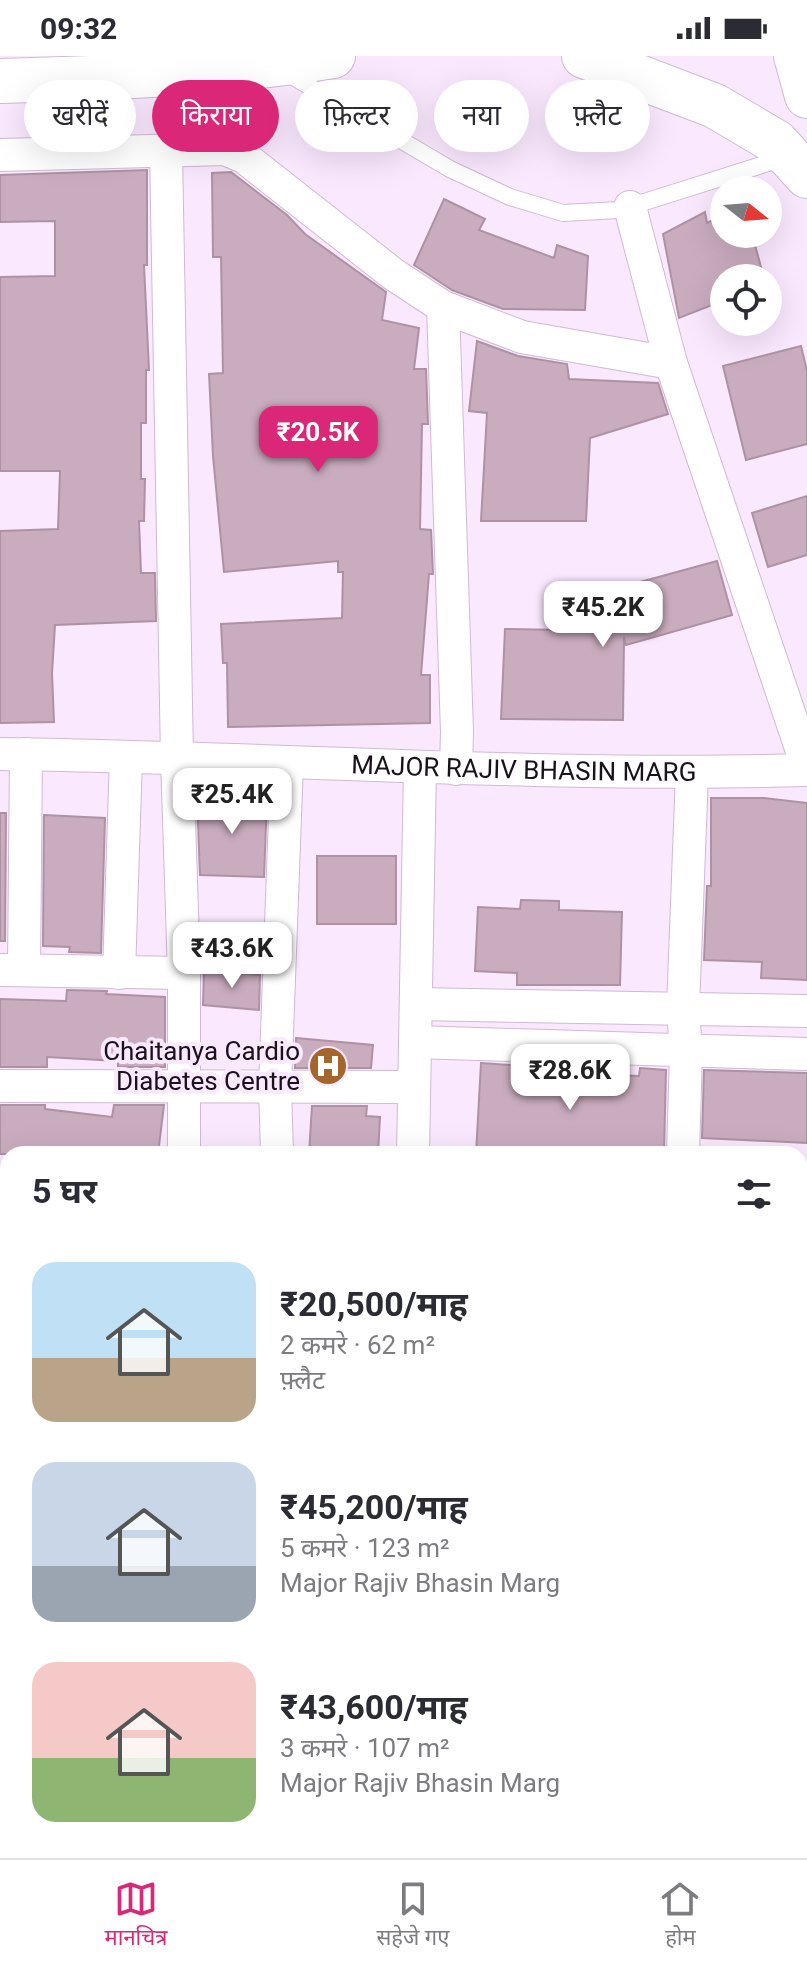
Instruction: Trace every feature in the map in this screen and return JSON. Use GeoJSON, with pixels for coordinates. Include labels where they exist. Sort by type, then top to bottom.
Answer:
{"type":"FeatureCollection","features":[{"type":"Feature","properties":{"kind":"main road"},"geometry":{"type":"LineString","coordinates":[[0,81],[130,78],[333,56]]}},
{"type":"Feature","properties":{"kind":"main road"},"geometry":{"type":"LineString","coordinates":[[584,56],[715,106],[776,142],[798,166]]}},
{"type":"Feature","properties":{"kind":"main road"},"geometry":{"type":"LineString","coordinates":[[796,56],[807,96]]}},
{"type":"Feature","properties":{"kind":"street"},"geometry":{"type":"LineString","coordinates":[[0,155],[152,151]]}},
{"type":"Feature","properties":{"kind":"street"},"geometry":{"type":"LineString","coordinates":[[166,152],[184,973],[184,1146]]}},
{"type":"Feature","properties":{"kind":"street"},"geometry":{"type":"LineString","coordinates":[[230,152],[244,157],[393,274],[443,307],[522,337],[671,363]]}},
{"type":"Feature","properties":{"kind":"street"},"geometry":{"type":"LineString","coordinates":[[630,207],[671,363],[807,768]]}},
{"type":"Feature","properties":{"kind":"street"},"geometry":{"type":"LineString","coordinates":[[443,307],[456,769]]}},
{"type":"Feature","properties":{"kind":"street"},"geometry":{"type":"LineString","coordinates":[[13,754],[12,970],[184,973]]}},
{"type":"Feature","properties":{"kind":"street","name":"MAJOR RAJIV BHASIN MARG"},"geometry":{"type":"LineString","coordinates":[[13,754],[456,769],[692,773],[807,768]]}},
{"type":"Feature","properties":{"kind":"street"},"geometry":{"type":"LineString","coordinates":[[119,973],[126,757]]}},
{"type":"Feature","properties":{"kind":"street"},"geometry":{"type":"LineString","coordinates":[[277,1146],[275,1086],[287,763]]}},
{"type":"Feature","properties":{"kind":"street"},"geometry":{"type":"LineString","coordinates":[[413,1146],[420,768]]}},
{"type":"Feature","properties":{"kind":"street"},"geometry":{"type":"LineString","coordinates":[[683,1146],[686,1053],[683,1008],[692,773]]}},
{"type":"Feature","properties":{"kind":"street"},"geometry":{"type":"LineString","coordinates":[[416,1004],[807,1011]]}},
{"type":"Feature","properties":{"kind":"street"},"geometry":{"type":"LineString","coordinates":[[415,1042],[686,1053],[807,1054]]}},
{"type":"Feature","properties":{"kind":"street"},"geometry":{"type":"LineString","coordinates":[[0,1086],[414,1087]]}},
{"type":"Feature","properties":{"kind":"lane"},"geometry":{"type":"LineString","coordinates":[[280,61],[450,169],[510,197],[563,213],[590,214],[630,207],[798,166]]}},
{"type":"Feature","properties":{"kind":"building"},"geometry":{"type":"Polygon","coordinates":[[[147,170],[147,265],[144,265],[149,370],[146,370],[146,423],[141,423],[144,521],[139,521],[141,573],[155,573],[156,621],[55,625],[52,673],[54,722],[0,723],[0,531],[58,529],[60,471],[0,471],[0,277],[55,276],[55,221],[0,222],[0,175],[147,170]]]}},
{"type":"Feature","properties":{"kind":"building"},"geometry":{"type":"Polygon","coordinates":[[[231,172],[287,215],[305,234],[386,292],[382,320],[419,328],[414,369],[426,369],[428,424],[422,424],[420,529],[431,530],[433,574],[429,574],[421,675],[430,675],[430,723],[228,727],[227,663],[223,663],[221,624],[342,618],[343,572],[338,572],[338,561],[224,572],[209,374],[223,373],[221,257],[213,257],[212,173],[231,172]]]}},
{"type":"Feature","properties":{"kind":"building"},"geometry":{"type":"Polygon","coordinates":[[[444,199],[485,219],[479,230],[554,258],[557,245],[588,256],[585,310],[503,309],[452,290],[414,265],[444,199]]]}},
{"type":"Feature","properties":{"kind":"building"},"geometry":{"type":"Polygon","coordinates":[[[705,212],[707,223],[710,221],[710,248],[756,248],[760,264],[710,264],[710,306],[679,318],[663,234],[705,212]]]}},
{"type":"Feature","properties":{"kind":"building"},"geometry":{"type":"Polygon","coordinates":[[[477,341],[518,356],[567,364],[569,379],[658,383],[668,414],[590,438],[586,521],[481,521],[487,413],[469,411],[477,341]]]}},
{"type":"Feature","properties":{"kind":"building"},"geometry":{"type":"Polygon","coordinates":[[[801,346],[807,371],[807,444],[746,460],[723,366],[801,346]]]}},
{"type":"Feature","properties":{"kind":"building"},"geometry":{"type":"Polygon","coordinates":[[[807,496],[807,555],[768,567],[752,513],[807,496]]]}},
{"type":"Feature","properties":{"kind":"building"},"geometry":{"type":"Polygon","coordinates":[[[717,561],[732,615],[626,645],[624,637],[623,720],[501,719],[505,629],[622,631],[611,590],[717,561]]]}},
{"type":"Feature","properties":{"kind":"building"},"geometry":{"type":"Polygon","coordinates":[[[197,797],[267,799],[264,877],[200,875],[197,797]]]}},
{"type":"Feature","properties":{"kind":"building"},"geometry":{"type":"Polygon","coordinates":[[[711,798],[764,798],[807,803],[807,980],[761,978],[762,962],[704,960],[707,886],[711,886],[711,798]]]}},
{"type":"Feature","properties":{"kind":"building"},"geometry":{"type":"Polygon","coordinates":[[[0,813],[6,813],[5,941],[0,941],[0,813]]]}},
{"type":"Feature","properties":{"kind":"building"},"geometry":{"type":"Polygon","coordinates":[[[44,815],[105,818],[101,953],[69,952],[70,947],[43,946],[44,815]]]}},
{"type":"Feature","properties":{"kind":"building"},"geometry":{"type":"Polygon","coordinates":[[[317,856],[396,856],[396,924],[317,924],[317,856]]]}},
{"type":"Feature","properties":{"kind":"building"},"geometry":{"type":"Polygon","coordinates":[[[521,900],[559,901],[559,910],[622,912],[620,985],[517,985],[517,973],[475,971],[478,907],[520,909],[521,900]]]}},
{"type":"Feature","properties":{"kind":"building"},"geometry":{"type":"Polygon","coordinates":[[[204,970],[260,975],[259,1010],[203,1005],[204,970]]]}},
{"type":"Feature","properties":{"kind":"building"},"geometry":{"type":"Polygon","coordinates":[[[67,990],[165,997],[165,1067],[118,1067],[118,1061],[47,1057],[47,1067],[0,1067],[0,999],[66,1001],[67,990]]]}},
{"type":"Feature","properties":{"kind":"building"},"geometry":{"type":"Polygon","coordinates":[[[296,1038],[373,1045],[371,1068],[295,1068],[296,1038]]]}},
{"type":"Feature","properties":{"kind":"building"},"geometry":{"type":"Polygon","coordinates":[[[481,1063],[555,1068],[555,1073],[639,1076],[640,1068],[666,1070],[664,1146],[476,1146],[481,1063]]]}},
{"type":"Feature","properties":{"kind":"building"},"geometry":{"type":"Polygon","coordinates":[[[704,1070],[807,1073],[807,1143],[702,1138],[704,1070]]]}},
{"type":"Feature","properties":{"kind":"building"},"geometry":{"type":"Polygon","coordinates":[[[0,1105],[45,1105],[45,1109],[112,1117],[114,1105],[164,1105],[159,1146],[0,1146],[0,1105]]]}},
{"type":"Feature","properties":{"kind":"building"},"geometry":{"type":"Polygon","coordinates":[[[312,1106],[367,1106],[366,1116],[380,1117],[378,1146],[310,1146],[312,1106]]]}},
{"type":"Feature","properties":{"kind":"place","name":"Chaitanya Cardio Diabetes Centre"},"geometry":{"type":"Point","coordinates":[328,1066]}}]}
